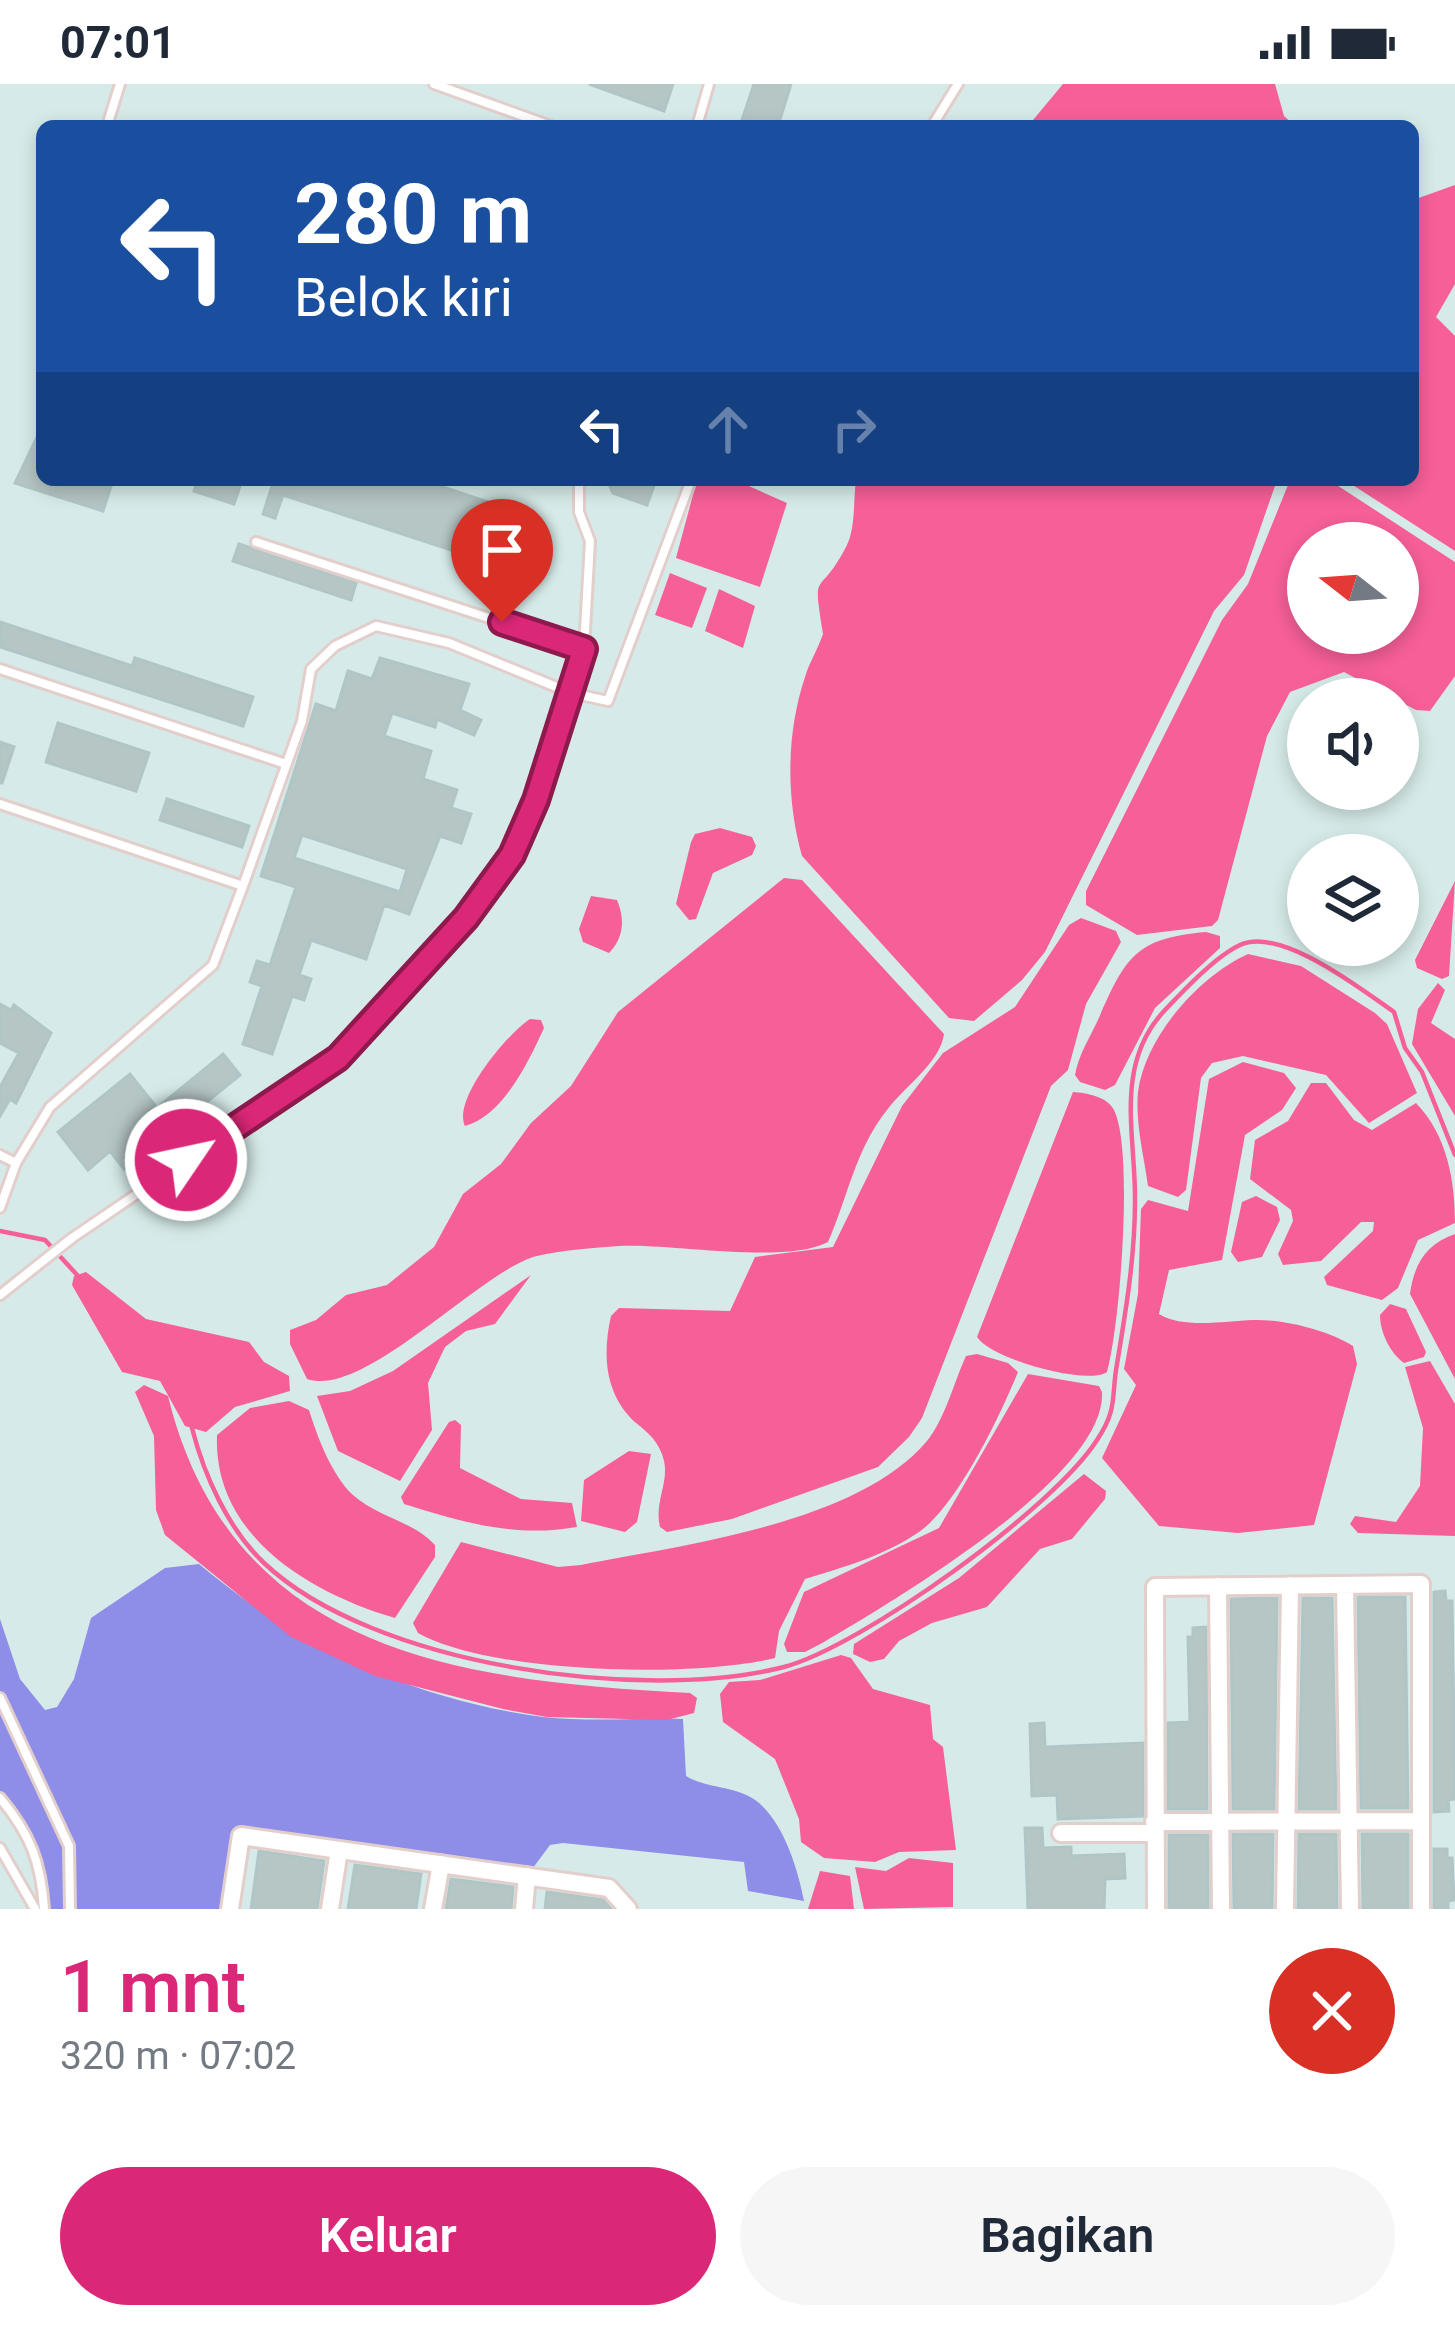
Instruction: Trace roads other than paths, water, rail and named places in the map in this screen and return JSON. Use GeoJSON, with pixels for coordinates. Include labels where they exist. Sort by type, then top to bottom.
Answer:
{"type":"FeatureCollection","features":[{"type":"Feature","properties":{"kind":"street"},"geometry":{"type":"LineString","coordinates":[[1156,1909],[1155,1587],[1421,1584],[1421,1909]]}},
{"type":"Feature","properties":{"kind":"street"},"geometry":{"type":"LineString","coordinates":[[1285,1909],[1290,1585]]}},
{"type":"Feature","properties":{"kind":"street"},"geometry":{"type":"LineString","coordinates":[[1345,1585],[1350,1909]]}},
{"type":"Feature","properties":{"kind":"street"},"geometry":{"type":"LineString","coordinates":[[1218,1586],[1221,1909]]}},
{"type":"Feature","properties":{"kind":"street"},"geometry":{"type":"LineString","coordinates":[[1060,1832],[1220,1821],[1420,1821]]}},
{"type":"Feature","properties":{"kind":"street"},"geometry":{"type":"LineString","coordinates":[[230,1909],[241,1836],[609,1888],[628,1909]]}},
{"type":"Feature","properties":{"kind":"street"},"geometry":{"type":"LineString","coordinates":[[330,1909],[339,1850]]}},
{"type":"Feature","properties":{"kind":"street"},"geometry":{"type":"LineString","coordinates":[[433,1909],[441,1864]]}},
{"type":"Feature","properties":{"kind":"street"},"geometry":{"type":"LineString","coordinates":[[524,1909],[527,1876]]}},
{"type":"Feature","properties":{"kind":"lane"},"geometry":{"type":"LineString","coordinates":[[109,120],[120,84]]}},
{"type":"Feature","properties":{"kind":"lane"},"geometry":{"type":"LineString","coordinates":[[434,84],[534,120]]}},
{"type":"Feature","properties":{"kind":"lane"},"geometry":{"type":"LineString","coordinates":[[699,120],[709,84]]}},
{"type":"Feature","properties":{"kind":"lane"},"geometry":{"type":"LineString","coordinates":[[936,120],[958,84]]}},
{"type":"Feature","properties":{"kind":"lane"},"geometry":{"type":"LineString","coordinates":[[0,1295],[72,1238],[338,1058],[466,918],[512,855],[559,742],[584,649],[590,541],[579,512],[579,486]]}},
{"type":"Feature","properties":{"kind":"lane"},"geometry":{"type":"LineString","coordinates":[[0,1208],[16,1163],[50,1107],[212,964],[302,721],[310,669],[335,646],[376,626],[449,643],[571,693],[608,701],[689,486]]}},
{"type":"Feature","properties":{"kind":"lane"},"geometry":{"type":"LineString","coordinates":[[256,542],[584,649]]}},
{"type":"Feature","properties":{"kind":"lane"},"geometry":{"type":"LineString","coordinates":[[0,669],[286,764]]}},
{"type":"Feature","properties":{"kind":"lane"},"geometry":{"type":"LineString","coordinates":[[0,804],[243,886]]}},
{"type":"Feature","properties":{"kind":"lane"},"geometry":{"type":"LineString","coordinates":[[0,1155],[16,1163]]}},
{"type":"Feature","properties":{"kind":"lane"},"geometry":{"type":"LineString","coordinates":[[0,1698],[69,1846],[70,1909]]}},
{"type":"Feature","properties":{"kind":"lane"},"geometry":{"type":"LineString","coordinates":[[0,1798],[33,1841],[39,1909]]}},
{"type":"Feature","properties":{"kind":"lane"},"geometry":{"type":"LineString","coordinates":[[0,1848],[39,1909]]}},
{"type":"Feature","properties":{"kind":"waterway"},"geometry":{"type":"LineString","coordinates":[[192,1428],[219,1500],[251,1549],[312,1599],[371,1628],[439,1651],[586,1677],[725,1677],[784,1667],[860,1632],[953,1572],[1040,1502],[1097,1440],[1113,1403],[1132,1263],[1133,1077],[1149,1031],[1221,957],[1240,945],[1277,944],[1320,963],[1394,1012],[1405,1048],[1422,1072],[1455,1155]]}},
{"type":"Feature","properties":{"kind":"waterway"},"geometry":{"type":"LineString","coordinates":[[0,1231],[45,1240],[79,1277]]}}]}
